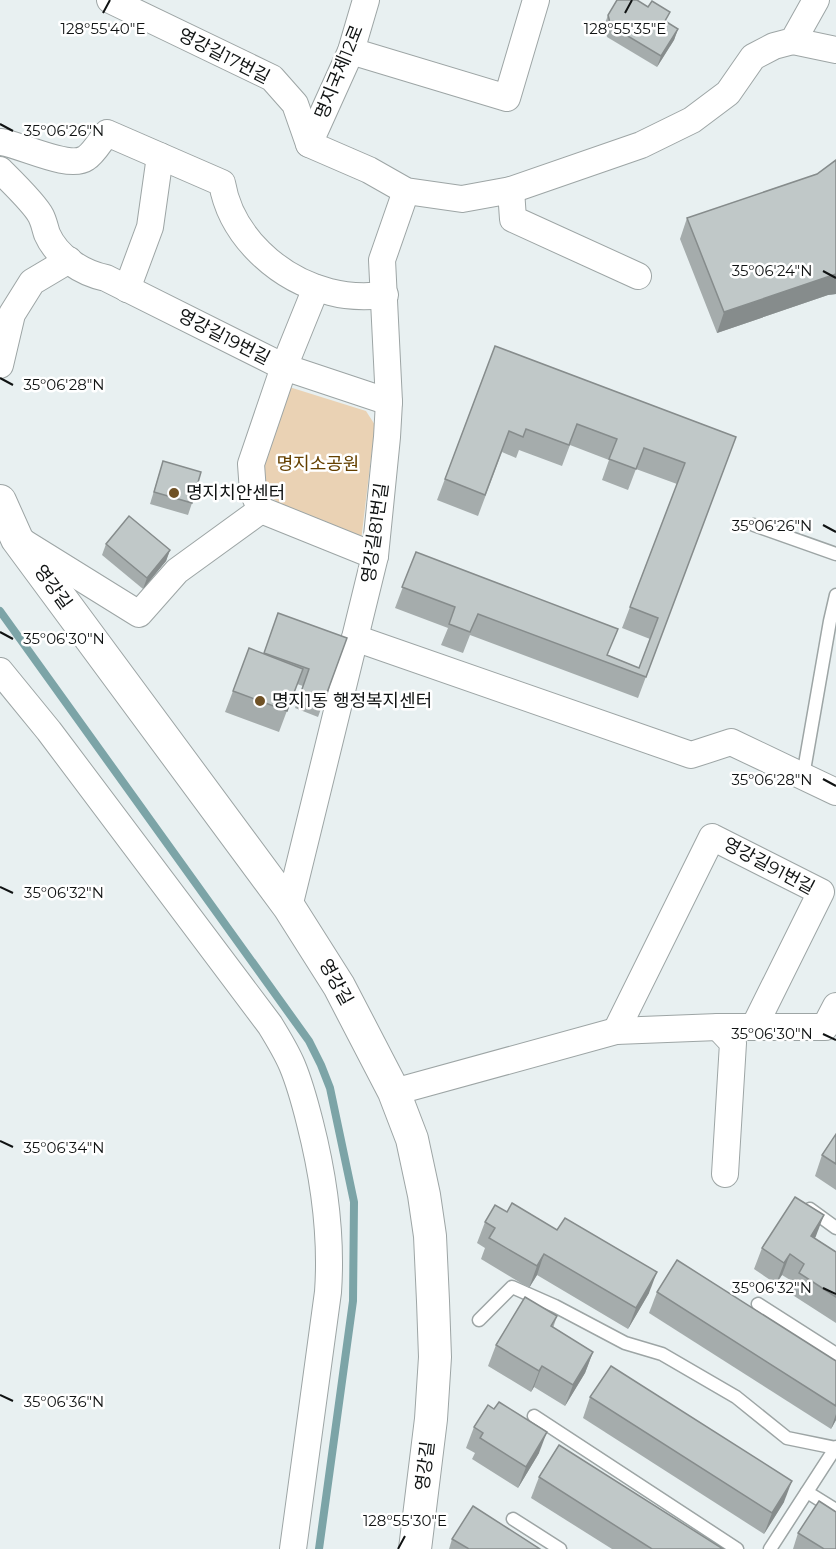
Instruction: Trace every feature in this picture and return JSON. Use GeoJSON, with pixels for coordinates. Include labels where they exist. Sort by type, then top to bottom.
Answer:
{"type":"FeatureCollection","features":[{"type":"Feature","properties":{"kind":"street","name":"영강길17번길"},"geometry":{"type":"LineString","coordinates":[[110,0],[272,78],[295,104],[309,144]]}},
{"type":"Feature","properties":{"kind":"street","name":"명지국제12로"},"geometry":{"type":"LineString","coordinates":[[309,144],[351,51],[366,0]]}},
{"type":"Feature","properties":{"kind":"street"},"geometry":{"type":"LineString","coordinates":[[351,51],[507,98],[536,0]]}},
{"type":"Feature","properties":{"kind":"street"},"geometry":{"type":"LineString","coordinates":[[793,41],[816,0]]}},
{"type":"Feature","properties":{"kind":"street"},"geometry":{"type":"LineString","coordinates":[[309,144],[369,170],[406,191],[462,199],[511,190],[641,145],[692,120],[728,93],[753,57],[774,46],[793,41],[836,50]]}},
{"type":"Feature","properties":{"kind":"street"},"geometry":{"type":"LineString","coordinates":[[0,142],[65,160],[81,161],[87,158],[106,132],[222,183],[232,215],[242,232],[255,248],[283,271],[316,288],[348,296],[385,295]]}},
{"type":"Feature","properties":{"kind":"street"},"geometry":{"type":"LineString","coordinates":[[127,289],[150,227],[160,156]]}},
{"type":"Feature","properties":{"kind":"street","name":"영강길19번길"},"geometry":{"type":"LineString","coordinates":[[0,170],[41,215],[48,236],[69,260],[90,274],[106,278],[284,368],[251,464],[253,492],[261,510]]}},
{"type":"Feature","properties":{"kind":"street"},"geometry":{"type":"LineString","coordinates":[[511,190],[513,219],[638,276]]}},
{"type":"Feature","properties":{"kind":"street","name":"영강길81번길"},"geometry":{"type":"LineString","coordinates":[[289,907],[375,556],[389,402],[382,271],[385,249],[406,191]]}},
{"type":"Feature","properties":{"kind":"street"},"geometry":{"type":"LineString","coordinates":[[0,365],[12,314],[32,282],[69,260]]}},
{"type":"Feature","properties":{"kind":"street"},"geometry":{"type":"LineString","coordinates":[[316,288],[284,368],[389,402]]}},
{"type":"Feature","properties":{"kind":"street","name":"영강길"},"geometry":{"type":"LineString","coordinates":[[0,501],[9,530],[289,907],[339,986],[394,1092],[411,1139],[424,1195],[430,1236],[435,1357],[432,1409],[416,1549]]}},
{"type":"Feature","properties":{"kind":"street"},"geometry":{"type":"LineString","coordinates":[[9,530],[140,614],[177,571],[261,510],[375,556]]}},
{"type":"Feature","properties":{"kind":"street"},"geometry":{"type":"LineString","coordinates":[[355,638],[691,756],[731,742],[836,792]]}},
{"type":"Feature","properties":{"kind":"street"},"geometry":{"type":"LineString","coordinates":[[0,671],[49,731],[270,1025],[292,1064],[301,1087],[315,1143],[323,1189],[330,1264],[327,1304],[293,1549]]}},
{"type":"Feature","properties":{"kind":"street","name":"영강길91번길"},"geometry":{"type":"LineString","coordinates":[[616,1031],[712,837],[821,892],[754,1027]]}},
{"type":"Feature","properties":{"kind":"street"},"geometry":{"type":"LineString","coordinates":[[394,1092],[616,1031],[718,1027],[825,1027],[836,1006]]}},
{"type":"Feature","properties":{"kind":"street"},"geometry":{"type":"LineString","coordinates":[[718,1027],[733,1042],[725,1174]]}},
{"type":"Feature","properties":{"kind":"lane"},"geometry":{"type":"LineString","coordinates":[[754,525],[836,554]]}},
{"type":"Feature","properties":{"kind":"lane"},"geometry":{"type":"LineString","coordinates":[[803,776],[836,595]]}},
{"type":"Feature","properties":{"kind":"lane"},"geometry":{"type":"LineString","coordinates":[[803,1203],[836,1228]]}},
{"type":"Feature","properties":{"kind":"lane"},"geometry":{"type":"LineString","coordinates":[[479,1320],[512,1287],[555,1306],[625,1343],[662,1354],[736,1397],[787,1438],[836,1448],[770,1549]]}},
{"type":"Feature","properties":{"kind":"lane"},"geometry":{"type":"LineString","coordinates":[[758,1304],[836,1354]]}},
{"type":"Feature","properties":{"kind":"lane"},"geometry":{"type":"LineString","coordinates":[[534,1416],[737,1549]]}},
{"type":"Feature","properties":{"kind":"lane"},"geometry":{"type":"LineString","coordinates":[[807,1492],[836,1510]]}},
{"type":"Feature","properties":{"kind":"lane"},"geometry":{"type":"LineString","coordinates":[[513,1519],[560,1549]]}},
{"type":"Feature","properties":{"kind":"green space","name":"명지소공원"},"geometry":{"type":"Polygon","coordinates":[[[286,386],[366,411],[375,425],[361,541],[277,502],[264,490],[263,468],[286,386]]]}},
{"type":"Feature","properties":{"kind":"building"},"geometry":{"type":"Polygon","coordinates":[[[617,0],[637,0],[648,7],[652,1],[670,12],[665,21],[678,29],[661,56],[611,26],[608,15],[617,0]]]}},
{"type":"Feature","properties":{"kind":"building"},"geometry":{"type":"Polygon","coordinates":[[[836,160],[836,274],[724,312],[687,218],[817,174],[836,160]]]}},
{"type":"Feature","properties":{"kind":"building"},"geometry":{"type":"Polygon","coordinates":[[[495,346],[736,437],[646,677],[478,614],[470,632],[449,624],[455,607],[402,587],[416,552],[618,629],[607,655],[639,668],[658,618],[630,607],[685,463],[644,448],[636,469],[609,459],[617,439],[577,424],[569,445],[526,429],[523,437],[509,431],[485,495],[445,479],[495,346]]]}},
{"type":"Feature","properties":{"kind":"building","name":"명지치안센터"},"geometry":{"type":"Polygon","coordinates":[[[163,461],[201,472],[192,503],[154,492],[163,461]]]}},
{"type":"Feature","properties":{"kind":"building"},"geometry":{"type":"Polygon","coordinates":[[[129,516],[170,550],[147,578],[106,544],[129,516]]]}},
{"type":"Feature","properties":{"kind":"building"},"geometry":{"type":"Polygon","coordinates":[[[278,613],[347,638],[324,701],[301,692],[309,669],[264,653],[278,613]]]}},
{"type":"Feature","properties":{"kind":"building"},"geometry":{"type":"Polygon","coordinates":[[[249,648],[303,669],[287,711],[233,691],[249,648]]]}},
{"type":"Feature","properties":{"kind":"building"},"geometry":{"type":"Polygon","coordinates":[[[836,1134],[836,1164],[822,1155],[836,1134]]]}},
{"type":"Feature","properties":{"kind":"building"},"geometry":{"type":"Polygon","coordinates":[[[795,1197],[824,1215],[811,1236],[836,1252],[836,1297],[799,1273],[804,1264],[790,1254],[784,1263],[762,1248],[795,1197]]]}},
{"type":"Feature","properties":{"kind":"building"},"geometry":{"type":"Polygon","coordinates":[[[512,1203],[557,1230],[565,1218],[657,1272],[636,1308],[544,1254],[537,1266],[489,1238],[495,1228],[485,1222],[495,1205],[507,1212],[512,1203]]]}},
{"type":"Feature","properties":{"kind":"building"},"geometry":{"type":"Polygon","coordinates":[[[677,1260],[836,1361],[836,1406],[657,1292],[677,1260]]]}},
{"type":"Feature","properties":{"kind":"building"},"geometry":{"type":"Polygon","coordinates":[[[525,1297],[557,1316],[551,1326],[593,1352],[573,1385],[542,1366],[539,1371],[496,1345],[525,1297]]]}},
{"type":"Feature","properties":{"kind":"building"},"geometry":{"type":"Polygon","coordinates":[[[611,1366],[792,1481],[772,1513],[590,1397],[611,1366]]]}},
{"type":"Feature","properties":{"kind":"building"},"geometry":{"type":"Polygon","coordinates":[[[499,1402],[547,1432],[526,1467],[480,1438],[483,1433],[474,1427],[488,1405],[494,1409],[499,1402]]]}},
{"type":"Feature","properties":{"kind":"building"},"geometry":{"type":"Polygon","coordinates":[[[559,1445],[723,1549],[652,1549],[539,1477],[559,1445]]]}},
{"type":"Feature","properties":{"kind":"building"},"geometry":{"type":"Polygon","coordinates":[[[819,1501],[836,1512],[836,1549],[824,1549],[798,1533],[819,1501]]]}},
{"type":"Feature","properties":{"kind":"building"},"geometry":{"type":"Polygon","coordinates":[[[473,1506],[540,1549],[469,1549],[452,1539],[473,1506]]]}},
{"type":"Feature","properties":{"kind":"waterway"},"geometry":{"type":"LineString","coordinates":[[0,611],[309,1041],[330,1088],[354,1202],[353,1301],[319,1549]]}},
{"type":"Feature","properties":{"kind":"place","name":"명지치안센터"},"geometry":{"type":"Point","coordinates":[174,493]}},
{"type":"Feature","properties":{"kind":"place","name":"명지1동 행정복지센터"},"geometry":{"type":"Point","coordinates":[260,701]}}]}
